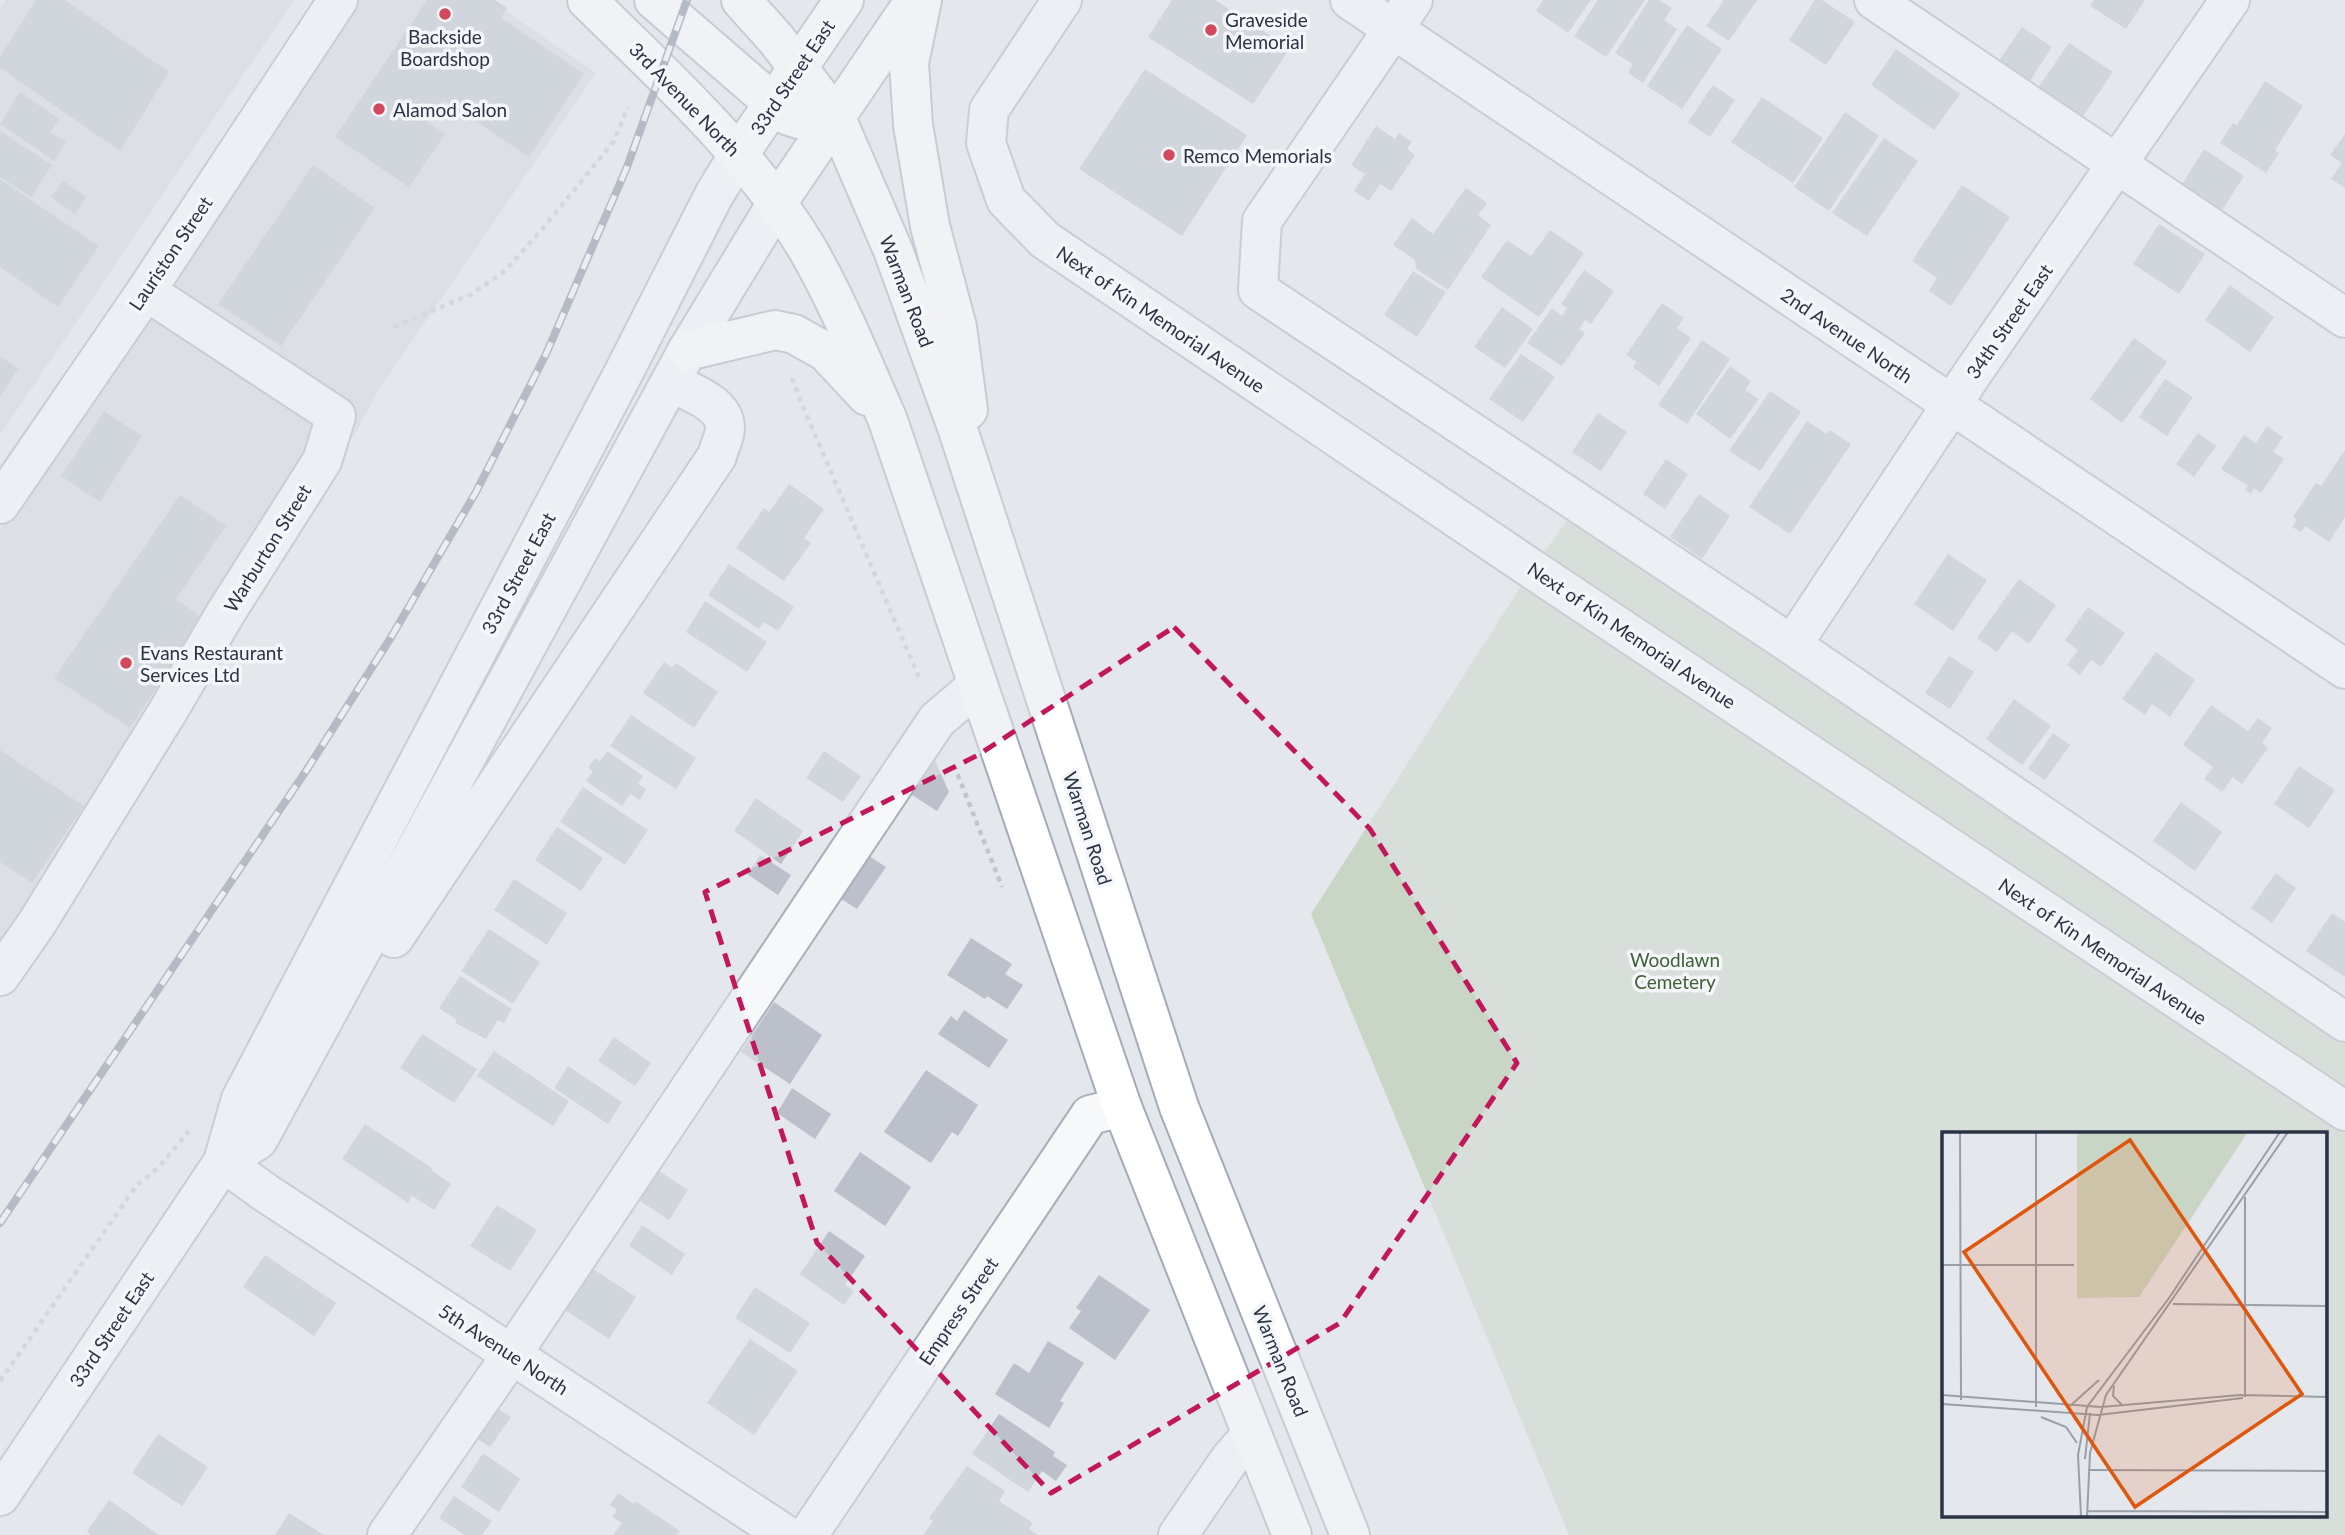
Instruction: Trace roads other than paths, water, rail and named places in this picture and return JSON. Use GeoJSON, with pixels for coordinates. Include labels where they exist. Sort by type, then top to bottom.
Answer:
{"type":"FeatureCollection","features":[{"type":"Feature","properties":{"kind":"main road","name":"3rd Avenue North"},"geometry":{"type":"LineString","coordinates":[[587,0],[740,154],[776,203]]}},
{"type":"Feature","properties":{"kind":"main road"},"geometry":{"type":"LineString","coordinates":[[654,0],[787,115],[800,120],[826,123],[836,118],[741,0]]}},
{"type":"Feature","properties":{"kind":"main road","name":"33rd Street East"},"geometry":{"type":"LineString","coordinates":[[740,154],[844,0]]}},
{"type":"Feature","properties":{"kind":"main road","name":"33rd Street East"},"geometry":{"type":"LineString","coordinates":[[776,203],[915,0]]}},
{"type":"Feature","properties":{"kind":"main road"},"geometry":{"type":"LineString","coordinates":[[922,0],[909,63],[913,125],[930,226],[957,327],[978,492]]}},
{"type":"Feature","properties":{"kind":"main road","name":"Warman Road"},"geometry":{"type":"LineString","coordinates":[[836,118],[893,250],[954,417],[1179,1107],[1350,1535]]}},
{"type":"Feature","properties":{"kind":"main road"},"geometry":{"type":"LineString","coordinates":[[776,203],[807,249],[830,291],[887,418],[1122,1107],[1292,1535]]}},
{"type":"Feature","properties":{"kind":"main road"},"geometry":{"type":"LineString","coordinates":[[679,366],[775,330],[794,334],[826,352],[887,418]]}},
{"type":"Feature","properties":{"kind":"street","name":"Lauriston Street"},"geometry":{"type":"LineString","coordinates":[[0,504],[338,0]]}},
{"type":"Feature","properties":{"kind":"street","name":"Next of Kin Memorial Avenue"},"geometry":{"type":"LineString","coordinates":[[1062,0],[989,110],[986,143],[1006,200],[1045,240],[1532,569],[2345,1111]]}},
{"type":"Feature","properties":{"kind":"street","name":"2nd Avenue North"},"geometry":{"type":"LineString","coordinates":[[1350,0],[1403,14],[1951,405],[2345,669]]}},
{"type":"Feature","properties":{"kind":"street"},"geometry":{"type":"LineString","coordinates":[[1874,0],[2345,318]]}},
{"type":"Feature","properties":{"kind":"street","name":"34th Street East"},"geometry":{"type":"LineString","coordinates":[[1793,645],[1951,405],[2230,0]]}},
{"type":"Feature","properties":{"kind":"street"},"geometry":{"type":"LineString","coordinates":[[1403,14],[1262,221],[1258,290],[1793,645],[2345,1021]]}},
{"type":"Feature","properties":{"kind":"street","name":"33rd Street East"},"geometry":{"type":"LineString","coordinates":[[0,1496],[223,1162],[241,1099],[624,372],[714,195],[740,154]]}},
{"type":"Feature","properties":{"kind":"street","name":"33rd Street East"},"geometry":{"type":"LineString","coordinates":[[258,1140],[679,366],[776,203]]}},
{"type":"Feature","properties":{"kind":"street","name":"Warburton Street"},"geometry":{"type":"LineString","coordinates":[[0,976],[37,923],[225,614],[322,461],[336,416],[146,290]]}},
{"type":"Feature","properties":{"kind":"street","name":"33rd Street East"},"geometry":{"type":"LineString","coordinates":[[223,1162],[258,1140],[717,456],[725,427],[720,413],[679,366]]}},
{"type":"Feature","properties":{"kind":"street"},"geometry":{"type":"LineString","coordinates":[[387,1535],[512,1354],[937,720],[978,686]]}},
{"type":"Feature","properties":{"kind":"street","name":"Empress Street"},"geometry":{"type":"LineString","coordinates":[[808,1535],[1090,1115],[1122,1107]]}},
{"type":"Feature","properties":{"kind":"street","name":"5th Avenue North"},"geometry":{"type":"LineString","coordinates":[[223,1162],[265,1193],[786,1535]]}},
{"type":"Feature","properties":{"kind":"street"},"geometry":{"type":"LineString","coordinates":[[1178,1535],[1230,1459],[1251,1435]]}},
{"type":"Feature","properties":{"kind":"railway"},"geometry":{"type":"LineString","coordinates":[[0,1223],[306,771],[390,639],[476,492],[546,354],[627,167],[687,0]]}},
{"type":"Feature","properties":{"kind":"place","name":"Backside Boardshop"},"geometry":{"type":"Point","coordinates":[445,14]}},
{"type":"Feature","properties":{"kind":"place","name":"Graveside Memorial"},"geometry":{"type":"Point","coordinates":[1211,30]}},
{"type":"Feature","properties":{"kind":"place","name":"Alamod Salon"},"geometry":{"type":"Point","coordinates":[379,109]}},
{"type":"Feature","properties":{"kind":"place","name":"Remco Memorials"},"geometry":{"type":"Point","coordinates":[1169,155]}},
{"type":"Feature","properties":{"kind":"place","name":"Evans Restaurant Services Ltd"},"geometry":{"type":"Point","coordinates":[126,663]}},
{"type":"Feature","properties":{"kind":"park label","name":"Woodlawn Cemetery"},"geometry":{"type":"Point","coordinates":[1675,970]}}]}
